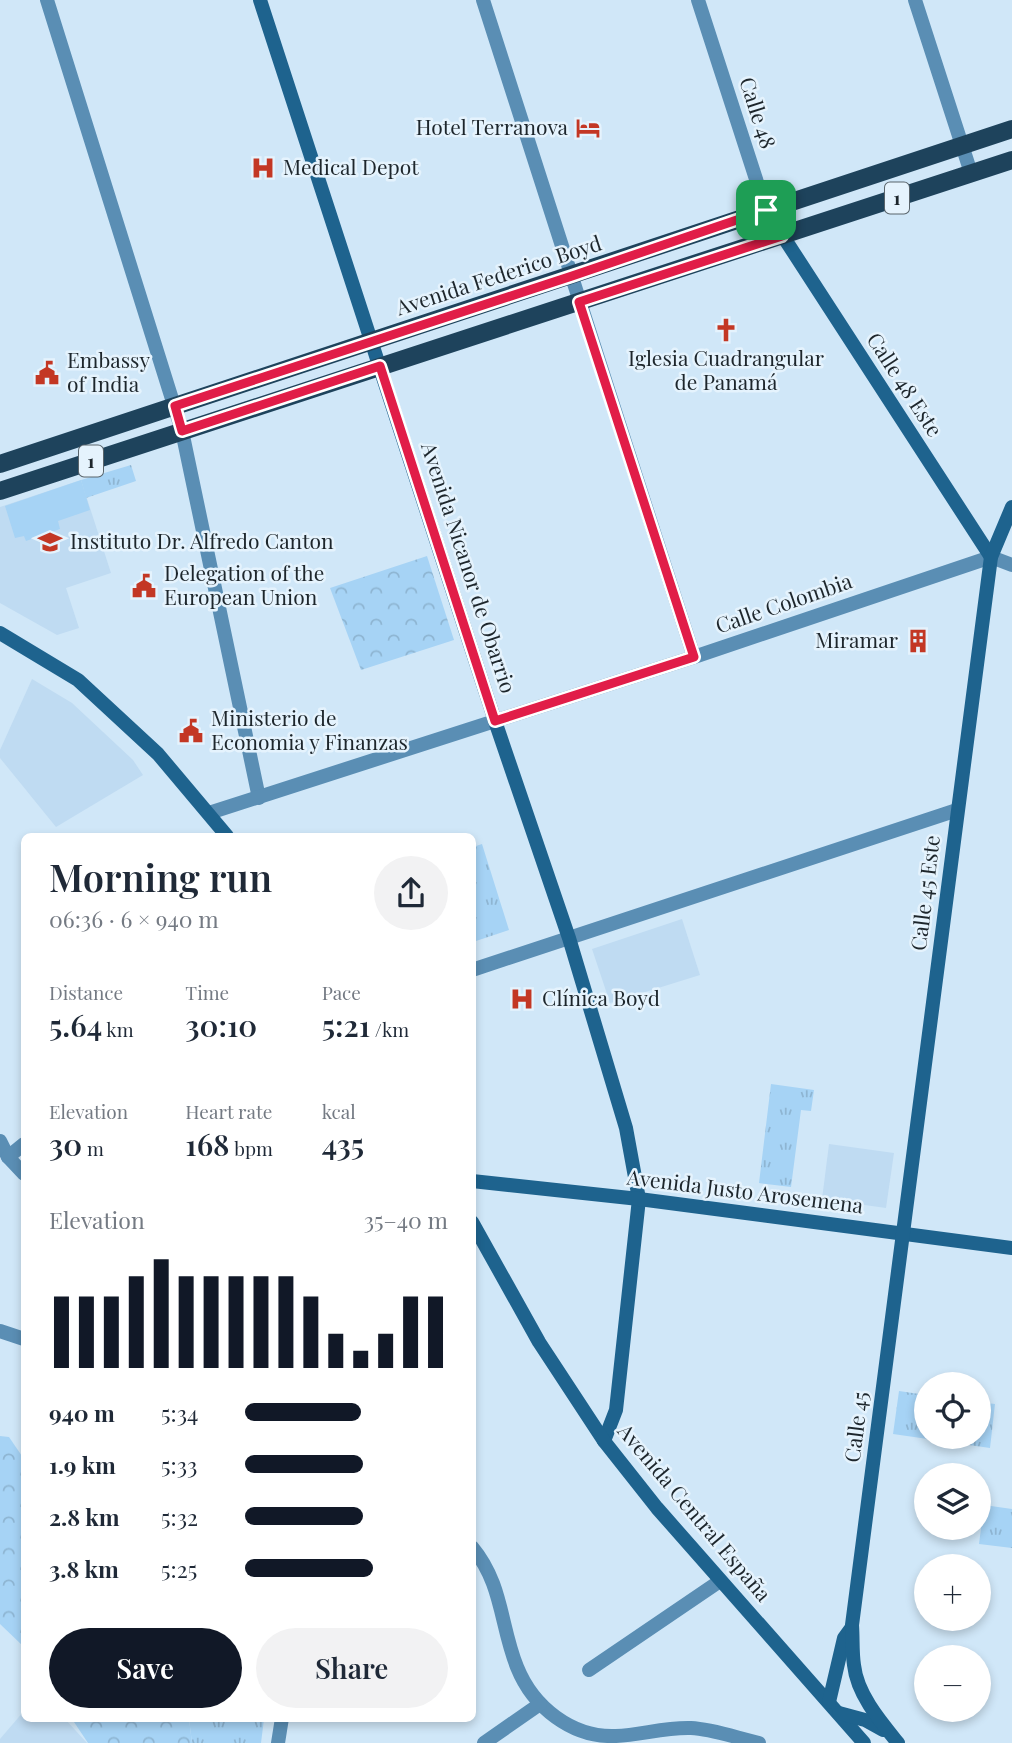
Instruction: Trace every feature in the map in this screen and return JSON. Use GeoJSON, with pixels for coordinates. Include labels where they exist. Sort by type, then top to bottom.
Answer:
{"type":"FeatureCollection","features":[{"type":"Feature","properties":{"kind":"main road","name":"Avenida Nicanor de Obarrio"},"geometry":{"type":"LineString","coordinates":[[260,0],[495,721],[569,939],[626,1128],[639,1199],[616,1410],[604,1441]]}},
{"type":"Feature","properties":{"kind":"main road","name":"Avenida Federico Boyd"},"geometry":{"type":"LineString","coordinates":[[0,464],[1012,129]]}},
{"type":"Feature","properties":{"kind":"main road","name":"1"},"geometry":{"type":"LineString","coordinates":[[0,491],[1012,160]]}},
{"type":"Feature","properties":{"kind":"main road","name":"Calle 48"},"geometry":{"type":"LineString","coordinates":[[766,210],[782,236]]}},
{"type":"Feature","properties":{"kind":"main road","name":"Calle 48 Este"},"geometry":{"type":"LineString","coordinates":[[782,236],[991,557]]}},
{"type":"Feature","properties":{"kind":"main road"},"geometry":{"type":"LineString","coordinates":[[991,557],[1012,507]]}},
{"type":"Feature","properties":{"kind":"main road","name":"Calle 45 Este"},"geometry":{"type":"LineString","coordinates":[[903,1233],[991,557]]}},
{"type":"Feature","properties":{"kind":"main road"},"geometry":{"type":"LineString","coordinates":[[0,633],[78,680],[158,754],[226,833]]}},
{"type":"Feature","properties":{"kind":"main road","name":"Avenida Justo Arosemena"},"geometry":{"type":"LineString","coordinates":[[476,1181],[639,1199],[1012,1248]]}},
{"type":"Feature","properties":{"kind":"main road","name":"Avenida Central España"},"geometry":{"type":"LineString","coordinates":[[476,1229],[539,1342],[604,1441],[657,1508],[864,1743]]}},
{"type":"Feature","properties":{"kind":"main road","name":"Calle 45"},"geometry":{"type":"LineString","coordinates":[[852,1625],[903,1233]]}},
{"type":"Feature","properties":{"kind":"main road"},"geometry":{"type":"LineString","coordinates":[[829,1702],[844,1638],[852,1625]]}},
{"type":"Feature","properties":{"kind":"main road"},"geometry":{"type":"LineString","coordinates":[[852,1625],[854,1667],[858,1682],[868,1703],[895,1739]]}},
{"type":"Feature","properties":{"kind":"main road"},"geometry":{"type":"LineString","coordinates":[[839,1713],[865,1720],[895,1739]]}},
{"type":"Feature","properties":{"kind":"street"},"geometry":{"type":"LineString","coordinates":[[47,0],[182,431],[259,798]]}},
{"type":"Feature","properties":{"kind":"street"},"geometry":{"type":"LineString","coordinates":[[483,0],[694,657]]}},
{"type":"Feature","properties":{"kind":"street","name":"Calle 48"},"geometry":{"type":"LineString","coordinates":[[698,0],[766,210]]}},
{"type":"Feature","properties":{"kind":"street"},"geometry":{"type":"LineString","coordinates":[[915,0],[971,173]]}},
{"type":"Feature","properties":{"kind":"street"},"geometry":{"type":"LineString","coordinates":[[991,557],[1012,565]]}},
{"type":"Feature","properties":{"kind":"street","name":"Calle Colombia"},"geometry":{"type":"LineString","coordinates":[[209,813],[694,657],[991,557]]}},
{"type":"Feature","properties":{"kind":"street"},"geometry":{"type":"LineString","coordinates":[[476,969],[957,810]]}},
{"type":"Feature","properties":{"kind":"street"},"geometry":{"type":"LineString","coordinates":[[0,1141],[8,1157],[21,1171]]}},
{"type":"Feature","properties":{"kind":"street"},"geometry":{"type":"LineString","coordinates":[[8,1157],[21,1146]]}},
{"type":"Feature","properties":{"kind":"street"},"geometry":{"type":"LineString","coordinates":[[0,1331],[21,1338]]}},
{"type":"Feature","properties":{"kind":"street"},"geometry":{"type":"LineString","coordinates":[[476,1552],[484,1561],[496,1587],[516,1665],[524,1683],[540,1704],[572,1727],[614,1736],[672,1728],[694,1728],[759,1743]]}},
{"type":"Feature","properties":{"kind":"street"},"geometry":{"type":"LineString","coordinates":[[589,1671],[720,1581]]}},
{"type":"Feature","properties":{"kind":"street"},"geometry":{"type":"LineString","coordinates":[[484,1743],[540,1704]]}},
{"type":"Feature","properties":{"kind":"street"},"geometry":{"type":"LineString","coordinates":[[278,1743],[281,1722]]}},
{"type":"Feature","properties":{"kind":"shaded area","name":"Instituto Dr. Alfredo Canton"},"geometry":{"type":"Polygon","coordinates":[[[81,480],[111,573],[66,588],[79,628],[57,635],[0,603],[0,507],[81,480]]]}},
{"type":"Feature","properties":{"kind":"shaded area"},"geometry":{"type":"Polygon","coordinates":[[[32,679],[72,703],[133,760],[143,775],[56,827],[0,758],[0,750],[32,679]]]}},
{"type":"Feature","properties":{"kind":"shaded area"},"geometry":{"type":"Polygon","coordinates":[[[682,919],[700,975],[610,1003],[592,949],[682,919]]]}},
{"type":"Feature","properties":{"kind":"shaded area"},"geometry":{"type":"Polygon","coordinates":[[[829,1144],[894,1153],[886,1208],[822,1199],[829,1144]]]}},
{"type":"Feature","properties":{"kind":"shaded area"},"geometry":{"type":"Polygon","coordinates":[[[21,1714],[21,1722],[68,1722],[87,1743],[0,1743],[0,1739],[21,1714]]]}},
{"type":"Feature","properties":{"kind":"green space"},"geometry":{"type":"Polygon","coordinates":[[[131,465],[136,481],[86,498],[81,480],[131,465]]]}},
{"type":"Feature","properties":{"kind":"green space"},"geometry":{"type":"Polygon","coordinates":[[[81,480],[90,510],[58,521],[60,529],[26,541],[24,536],[15,538],[5,506],[81,480]]]}},
{"type":"Feature","properties":{"kind":"green space"},"geometry":{"type":"Polygon","coordinates":[[[427,556],[454,640],[361,670],[330,588],[427,556]]]}},
{"type":"Feature","properties":{"kind":"green space"},"geometry":{"type":"Polygon","coordinates":[[[482,844],[509,930],[476,941],[476,846],[482,844]]]}},
{"type":"Feature","properties":{"kind":"green space"},"geometry":{"type":"Polygon","coordinates":[[[771,1084],[814,1090],[811,1111],[801,1110],[791,1187],[759,1183],[771,1084]]]}},
{"type":"Feature","properties":{"kind":"green space"},"geometry":{"type":"Polygon","coordinates":[[[899,1391],[914,1393],[914,1437],[893,1434],[899,1391]]]}},
{"type":"Feature","properties":{"kind":"green space"},"geometry":{"type":"Polygon","coordinates":[[[991,1404],[995,1404],[991,1439],[991,1404]]]}},
{"type":"Feature","properties":{"kind":"green space"},"geometry":{"type":"Polygon","coordinates":[[[0,1436],[9,1437],[21,1455],[21,1644],[0,1624],[0,1436]]]}},
{"type":"Feature","properties":{"kind":"green space"},"geometry":{"type":"Polygon","coordinates":[[[991,1506],[1012,1509],[1012,1548],[979,1544],[980,1540],[991,1540],[991,1506]]]}},
{"type":"Feature","properties":{"kind":"green space"},"geometry":{"type":"Polygon","coordinates":[[[74,1722],[189,1722],[192,1743],[88,1743],[74,1722]]]}},
{"type":"Feature","properties":{"kind":"green space"},"geometry":{"type":"Polygon","coordinates":[[[189,1722],[264,1722],[261,1743],[192,1743],[189,1722]]]}},
{"type":"Feature","properties":{"kind":"place","name":"Hotel Terranova"},"geometry":{"type":"Point","coordinates":[588,128]}},
{"type":"Feature","properties":{"kind":"place","name":"Medical Depot"},"geometry":{"type":"Point","coordinates":[263,168]}},
{"type":"Feature","properties":{"kind":"place","name":"Iglesia Cuadrangular de Panamá"},"geometry":{"type":"Point","coordinates":[726,330]}},
{"type":"Feature","properties":{"kind":"place","name":"Embassy of India"},"geometry":{"type":"Point","coordinates":[47,373]}},
{"type":"Feature","properties":{"kind":"place","name":"Instituto Dr. Alfredo Canton"},"geometry":{"type":"Point","coordinates":[50,542]}},
{"type":"Feature","properties":{"kind":"place","name":"Delegation of the European Union"},"geometry":{"type":"Point","coordinates":[144,586]}},
{"type":"Feature","properties":{"kind":"place","name":"Miramar"},"geometry":{"type":"Point","coordinates":[918,641]}},
{"type":"Feature","properties":{"kind":"place","name":"Ministerio de Economia y Finanzas"},"geometry":{"type":"Point","coordinates":[191,731]}},
{"type":"Feature","properties":{"kind":"place","name":"Clínica Boyd"},"geometry":{"type":"Point","coordinates":[522,999]}},
{"type":"Feature","properties":{"kind":"route"},"geometry":{"type":"LineString","coordinates":[[766,210],[782,236],[579,302],[694,657],[495,721],[380,366],[182,431],[175,406],[766,210]]}}]}
